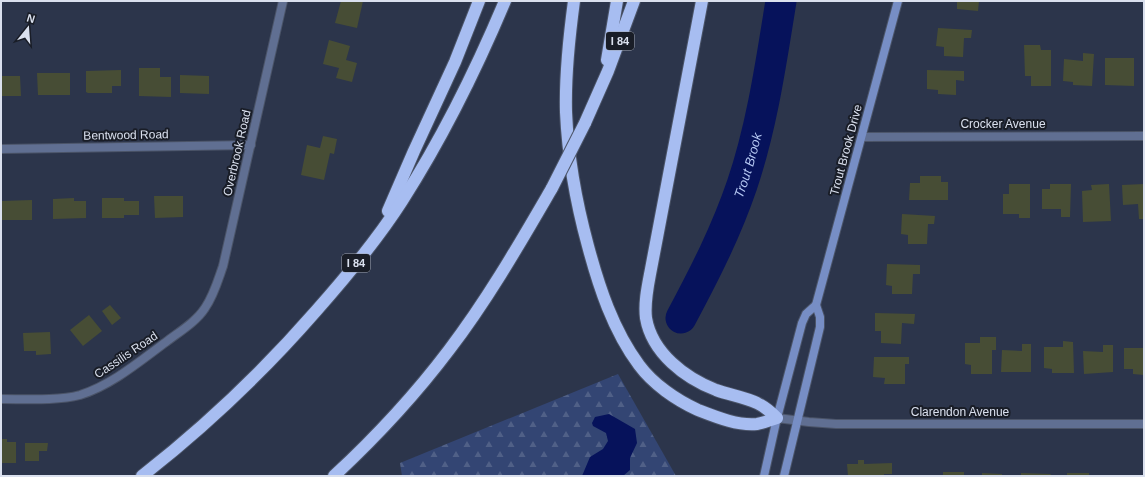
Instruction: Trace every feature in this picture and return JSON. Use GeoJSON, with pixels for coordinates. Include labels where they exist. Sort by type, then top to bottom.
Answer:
{"type":"FeatureCollection","features":[{"type":"Feature","properties":{"kind":"highway"},"geometry":{"type":"LineString","coordinates":[[379,234],[414,151],[455,62],[479,1]]}},
{"type":"Feature","properties":{"kind":"highway","name":"I 84"},"geometry":{"type":"LineString","coordinates":[[142,476],[207,423],[266,366],[327,299],[379,234],[401,202],[437,143],[473,73],[505,1]]}},
{"type":"Feature","properties":{"kind":"highway"},"geometry":{"type":"LineString","coordinates":[[574,1],[569,45],[566,95],[567,140],[571,170],[592,261],[609,311],[619,332],[636,360],[650,377],[669,392],[696,408],[710,415],[743,424],[762,423],[777,418]]}},
{"type":"Feature","properties":{"kind":"highway"},"geometry":{"type":"LineString","coordinates":[[604,80],[617,1]]}},
{"type":"Feature","properties":{"kind":"highway","name":"I 84"},"geometry":{"type":"LineString","coordinates":[[334,476],[377,435],[450,350],[498,279],[552,188],[585,123],[604,80],[634,1]]}},
{"type":"Feature","properties":{"kind":"highway"},"geometry":{"type":"LineString","coordinates":[[702,1],[650,269],[646,317],[650,333],[654,341],[664,355],[679,369],[706,386],[758,404],[777,418]]}},
{"type":"Feature","properties":{"kind":"main road","name":"Trout Brook Drive"},"geometry":{"type":"LineString","coordinates":[[764,476],[777,418],[802,323],[806,314],[816,305],[898,1]]}},
{"type":"Feature","properties":{"kind":"main road","name":"Trout Brook Drive"},"geometry":{"type":"LineString","coordinates":[[784,476],[820,327],[820,317],[816,305]]}},
{"type":"Feature","properties":{"kind":"street","name":"Overbrook Road"},"geometry":{"type":"LineString","coordinates":[[205,308],[215,290],[223,266],[284,1]]}},
{"type":"Feature","properties":{"kind":"street","name":"Crocker Avenue"},"geometry":{"type":"LineString","coordinates":[[862,137],[1144,136]]}},
{"type":"Feature","properties":{"kind":"street","name":"Bentwood Road"},"geometry":{"type":"LineString","coordinates":[[1,149],[251,145]]}},
{"type":"Feature","properties":{"kind":"street","name":"Cassilis Road"},"geometry":{"type":"LineString","coordinates":[[1,399],[62,398],[79,395],[96,389],[144,358],[190,324],[205,308]]}},
{"type":"Feature","properties":{"kind":"street","name":"Clarendon Avenue"},"geometry":{"type":"LineString","coordinates":[[777,418],[836,424],[1144,424]]}},
{"type":"Feature","properties":{"kind":"green space"},"geometry":{"type":"Polygon","coordinates":[[[618,374],[676,476],[402,476],[400,463],[618,374]]]}},
{"type":"Feature","properties":{"kind":"shaded area"},"geometry":{"type":"Polygon","coordinates":[[[609,414],[635,429],[637,443],[630,458],[630,470],[623,476],[582,476],[590,457],[603,449],[608,441],[606,433],[593,426],[592,423],[595,417],[609,414]]]}},
{"type":"Feature","properties":{"kind":"building"},"geometry":{"type":"Polygon","coordinates":[[[341,1],[363,1],[357,28],[335,23],[341,1]]]}},
{"type":"Feature","properties":{"kind":"building"},"geometry":{"type":"Polygon","coordinates":[[[957,1],[979,1],[978,11],[957,9],[957,1]]]}},
{"type":"Feature","properties":{"kind":"building"},"geometry":{"type":"Polygon","coordinates":[[[938,28],[972,30],[971,38],[964,38],[963,57],[944,56],[944,47],[936,46],[938,28]]]}},
{"type":"Feature","properties":{"kind":"building"},"geometry":{"type":"Polygon","coordinates":[[[329,40],[350,46],[346,60],[357,63],[352,82],[336,78],[339,68],[323,64],[329,40]]]}},
{"type":"Feature","properties":{"kind":"building"},"geometry":{"type":"Polygon","coordinates":[[[1024,45],[1040,45],[1041,50],[1051,50],[1051,86],[1031,86],[1031,76],[1025,76],[1024,45]]]}},
{"type":"Feature","properties":{"kind":"building"},"geometry":{"type":"Polygon","coordinates":[[[1083,53],[1094,54],[1092,86],[1073,85],[1073,82],[1063,81],[1064,59],[1083,61],[1083,53]]]}},
{"type":"Feature","properties":{"kind":"building"},"geometry":{"type":"Polygon","coordinates":[[[1105,58],[1134,58],[1134,86],[1105,85],[1105,58]]]}},
{"type":"Feature","properties":{"kind":"building"},"geometry":{"type":"Polygon","coordinates":[[[139,68],[160,68],[160,77],[171,77],[171,97],[139,96],[139,68]]]}},
{"type":"Feature","properties":{"kind":"building"},"geometry":{"type":"Polygon","coordinates":[[[121,70],[121,86],[112,86],[112,93],[86,92],[86,71],[121,70]]]}},
{"type":"Feature","properties":{"kind":"building"},"geometry":{"type":"Polygon","coordinates":[[[927,70],[964,71],[964,81],[956,80],[956,95],[938,94],[938,90],[927,89],[927,70]]]}},
{"type":"Feature","properties":{"kind":"building"},"geometry":{"type":"Polygon","coordinates":[[[37,73],[70,73],[70,95],[38,95],[37,73]]]}},
{"type":"Feature","properties":{"kind":"building"},"geometry":{"type":"Polygon","coordinates":[[[180,75],[209,76],[209,94],[180,93],[180,75]]]}},
{"type":"Feature","properties":{"kind":"building"},"geometry":{"type":"Polygon","coordinates":[[[1,76],[20,76],[21,96],[1,96],[1,76]]]}},
{"type":"Feature","properties":{"kind":"building"},"geometry":{"type":"Polygon","coordinates":[[[323,136],[337,139],[334,154],[330,153],[324,180],[301,175],[307,145],[320,148],[323,136]]]}},
{"type":"Feature","properties":{"kind":"building"},"geometry":{"type":"Polygon","coordinates":[[[920,176],[941,176],[941,182],[948,182],[948,200],[909,200],[910,183],[920,183],[920,176]]]}},
{"type":"Feature","properties":{"kind":"building"},"geometry":{"type":"Polygon","coordinates":[[[1009,184],[1030,184],[1030,218],[1019,218],[1019,214],[1003,214],[1003,194],[1009,194],[1009,184]]]}},
{"type":"Feature","properties":{"kind":"building"},"geometry":{"type":"Polygon","coordinates":[[[1050,184],[1071,184],[1070,217],[1061,217],[1061,209],[1042,209],[1042,189],[1050,189],[1050,184]]]}},
{"type":"Feature","properties":{"kind":"building"},"geometry":{"type":"Polygon","coordinates":[[[1109,184],[1111,221],[1083,222],[1082,191],[1092,190],[1091,185],[1109,184]]]}},
{"type":"Feature","properties":{"kind":"building"},"geometry":{"type":"Polygon","coordinates":[[[1144,184],[1144,219],[1139,219],[1138,204],[1123,205],[1122,185],[1144,184]]]}},
{"type":"Feature","properties":{"kind":"building"},"geometry":{"type":"Polygon","coordinates":[[[154,196],[183,196],[183,217],[155,218],[154,196]]]}},
{"type":"Feature","properties":{"kind":"building"},"geometry":{"type":"Polygon","coordinates":[[[74,198],[74,201],[86,201],[86,218],[53,219],[53,199],[74,198]]]}},
{"type":"Feature","properties":{"kind":"building"},"geometry":{"type":"Polygon","coordinates":[[[102,198],[124,198],[124,201],[139,201],[139,215],[124,215],[124,218],[102,218],[102,198]]]}},
{"type":"Feature","properties":{"kind":"building"},"geometry":{"type":"Polygon","coordinates":[[[32,200],[32,220],[1,220],[1,201],[32,200]]]}},
{"type":"Feature","properties":{"kind":"building"},"geometry":{"type":"Polygon","coordinates":[[[902,214],[935,216],[934,224],[928,224],[927,244],[908,244],[908,235],[901,234],[902,214]]]}},
{"type":"Feature","properties":{"kind":"building"},"geometry":{"type":"Polygon","coordinates":[[[887,264],[920,265],[920,274],[913,274],[912,294],[892,294],[892,286],[886,285],[887,264]]]}},
{"type":"Feature","properties":{"kind":"building"},"geometry":{"type":"Polygon","coordinates":[[[110,305],[121,318],[112,325],[102,311],[110,305]]]}},
{"type":"Feature","properties":{"kind":"building"},"geometry":{"type":"Polygon","coordinates":[[[875,313],[915,314],[914,324],[902,323],[901,344],[881,343],[881,331],[875,331],[875,313]]]}},
{"type":"Feature","properties":{"kind":"building"},"geometry":{"type":"Polygon","coordinates":[[[89,315],[102,331],[83,346],[70,330],[89,315]]]}},
{"type":"Feature","properties":{"kind":"building"},"geometry":{"type":"Polygon","coordinates":[[[50,332],[51,354],[36,355],[36,351],[24,351],[23,333],[50,332]]]}},
{"type":"Feature","properties":{"kind":"building"},"geometry":{"type":"Polygon","coordinates":[[[980,337],[996,337],[996,350],[992,350],[992,374],[971,374],[971,365],[965,364],[965,343],[980,343],[980,337]]]}},
{"type":"Feature","properties":{"kind":"building"},"geometry":{"type":"Polygon","coordinates":[[[1063,341],[1073,342],[1074,373],[1052,373],[1052,369],[1044,368],[1044,347],[1063,347],[1063,341]]]}},
{"type":"Feature","properties":{"kind":"building"},"geometry":{"type":"Polygon","coordinates":[[[1022,344],[1031,344],[1031,372],[1001,372],[1002,350],[1022,351],[1022,344]]]}},
{"type":"Feature","properties":{"kind":"building"},"geometry":{"type":"Polygon","coordinates":[[[1103,345],[1113,345],[1113,372],[1084,374],[1083,351],[1103,352],[1103,345]]]}},
{"type":"Feature","properties":{"kind":"building"},"geometry":{"type":"Polygon","coordinates":[[[1124,348],[1144,348],[1144,375],[1133,374],[1133,369],[1124,369],[1124,348]]]}},
{"type":"Feature","properties":{"kind":"building"},"geometry":{"type":"Polygon","coordinates":[[[874,357],[909,357],[909,364],[905,364],[905,384],[884,384],[885,378],[873,377],[874,357]]]}},
{"type":"Feature","properties":{"kind":"building"},"geometry":{"type":"Polygon","coordinates":[[[2,439],[7,439],[7,442],[16,442],[16,463],[1,463],[2,439]]]}},
{"type":"Feature","properties":{"kind":"building"},"geometry":{"type":"Polygon","coordinates":[[[25,443],[48,443],[47,451],[39,451],[39,461],[25,461],[25,443]]]}},
{"type":"Feature","properties":{"kind":"building"},"geometry":{"type":"Polygon","coordinates":[[[858,460],[864,460],[864,464],[892,463],[892,474],[884,474],[884,476],[848,476],[847,464],[858,464],[858,460]]]}},
{"type":"Feature","properties":{"kind":"building"},"geometry":{"type":"Polygon","coordinates":[[[943,472],[964,472],[964,476],[943,476],[943,472]]]}},
{"type":"Feature","properties":{"kind":"building"},"geometry":{"type":"Polygon","coordinates":[[[982,473],[1002,474],[1002,476],[982,476],[982,473]]]}},
{"type":"Feature","properties":{"kind":"building"},"geometry":{"type":"Polygon","coordinates":[[[1021,473],[1051,474],[1050,476],[1021,476],[1021,473]]]}},
{"type":"Feature","properties":{"kind":"building"},"geometry":{"type":"Polygon","coordinates":[[[1067,473],[1089,473],[1089,476],[1067,476],[1067,473]]]}},
{"type":"Feature","properties":{"kind":"waterway","name":"Trout Brook"},"geometry":{"type":"LineString","coordinates":[[681,318],[729,220],[749,163],[770,71],[781,1]]}}]}
